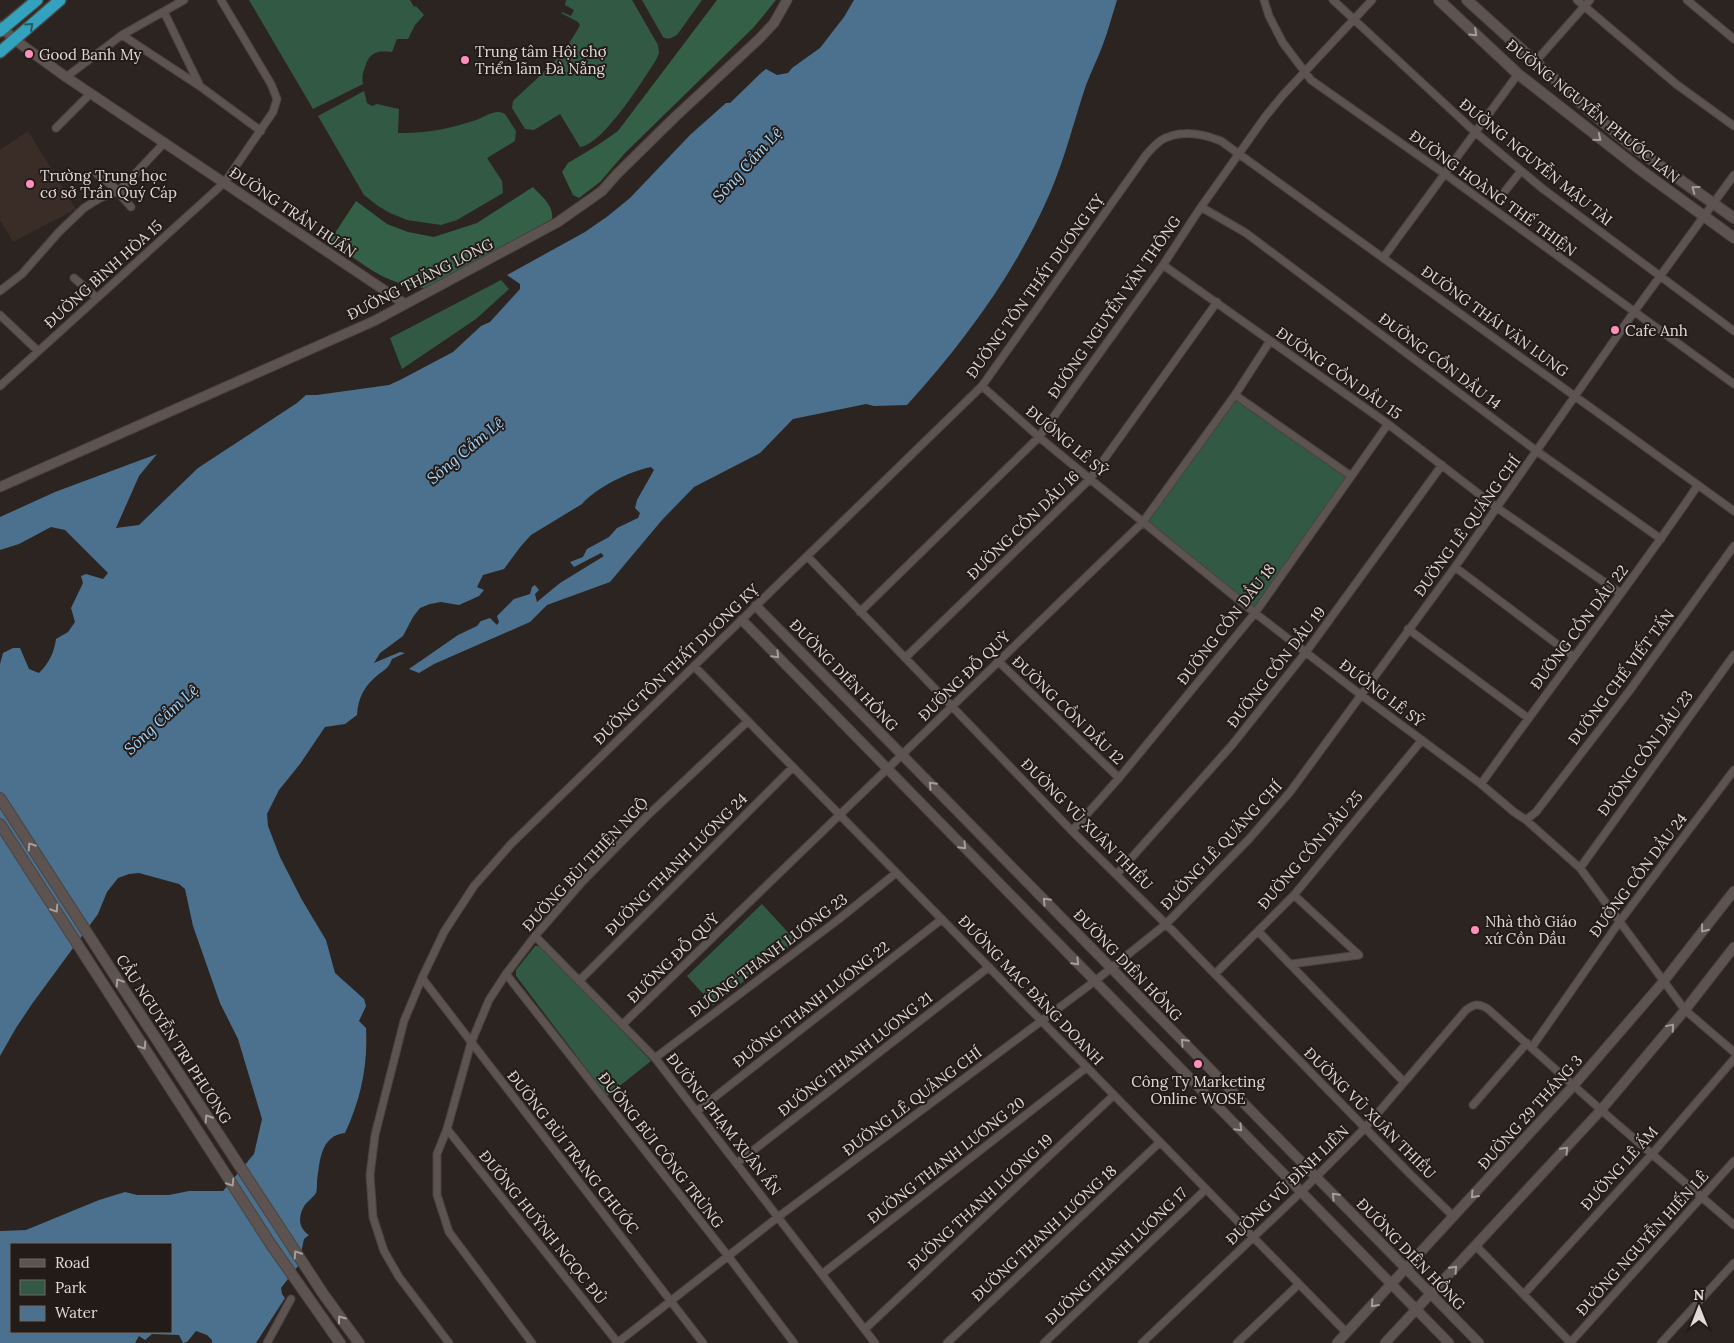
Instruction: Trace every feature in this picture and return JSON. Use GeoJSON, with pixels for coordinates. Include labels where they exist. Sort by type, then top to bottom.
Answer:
{"type":"FeatureCollection","features":[{"type":"Feature","properties":{"kind":"highway"},"geometry":{"type":"LineString","coordinates":[[1,29],[37,0]]}},
{"type":"Feature","properties":{"kind":"highway"},"geometry":{"type":"LineString","coordinates":[[0,52],[60,0]]}},
{"type":"Feature","properties":{"kind":"main road","name":"ĐƯỜNG NGUYỄN PHƯỚC LAN"},"geometry":{"type":"LineString","coordinates":[[1438,0],[1518,74],[1612,148],[1734,238]]}},
{"type":"Feature","properties":{"kind":"main road","name":"ĐƯỜNG NGUYỄN PHƯỚC LAN"},"geometry":{"type":"LineString","coordinates":[[1467,0],[1592,114],[1734,218]]}},
{"type":"Feature","properties":{"kind":"main road","name":"CẦU NGUYỄN TRI PHƯƠNG"},"geometry":{"type":"LineString","coordinates":[[0,798],[324,1295],[359,1343]]}},
{"type":"Feature","properties":{"kind":"main road","name":"CẦU NGUYỄN TRI PHƯƠNG"},"geometry":{"type":"LineString","coordinates":[[0,824],[270,1243],[340,1343]]}},
{"type":"Feature","properties":{"kind":"street"},"geometry":{"type":"LineString","coordinates":[[66,77],[122,35],[184,0]]}},
{"type":"Feature","properties":{"kind":"street","name":"ĐƯỜNG BÌNH HÒA 15"},"geometry":{"type":"LineString","coordinates":[[0,386],[225,182],[273,112],[277,99],[271,84],[221,0]]}},
{"type":"Feature","properties":{"kind":"street","name":"ĐƯỜNG THĂNG LONG"},"geometry":{"type":"LineString","coordinates":[[0,487],[374,321],[558,222],[598,194],[675,117],[759,39],[774,23],[787,0]]}},
{"type":"Feature","properties":{"kind":"street","name":"ĐƯỜNG HOÀNG THẾ THIỆN"},"geometry":{"type":"LineString","coordinates":[[1264,0],[1269,16],[1283,42],[1304,72],[1312,80],[1734,384]]}},
{"type":"Feature","properties":{"kind":"street","name":"ĐƯỜNG NGUYỄN MẬU TÀI"},"geometry":{"type":"LineString","coordinates":[[1333,0],[1475,132],[1521,171],[1734,331]]}},
{"type":"Feature","properties":{"kind":"street","name":"ĐƯỜNG NGUYỄN VĂN THÔNG"},"geometry":{"type":"LineString","coordinates":[[860,612],[1039,437],[1163,265],[1201,207],[1265,117],[1304,72],[1372,0]]}},
{"type":"Feature","properties":{"kind":"street"},"geometry":{"type":"LineString","coordinates":[[1577,0],[1676,84],[1734,126]]}},
{"type":"Feature","properties":{"kind":"street"},"geometry":{"type":"LineString","coordinates":[[1535,62],[1590,0]]}},
{"type":"Feature","properties":{"kind":"street"},"geometry":{"type":"LineString","coordinates":[[1686,0],[1734,39]]}},
{"type":"Feature","properties":{"kind":"street"},"geometry":{"type":"LineString","coordinates":[[164,12],[201,87]]}},
{"type":"Feature","properties":{"kind":"street","name":"ĐƯỜNG TRẦN HUẤN"},"geometry":{"type":"LineString","coordinates":[[1,29],[66,77],[405,304]]}},
{"type":"Feature","properties":{"kind":"street"},"geometry":{"type":"LineString","coordinates":[[122,35],[201,87],[260,131]]}},
{"type":"Feature","properties":{"kind":"street"},"geometry":{"type":"LineString","coordinates":[[1383,258],[1518,74]]}},
{"type":"Feature","properties":{"kind":"street"},"geometry":{"type":"LineString","coordinates":[[56,128],[90,93]]}},
{"type":"Feature","properties":{"kind":"street","name":"ĐƯỜNG TÔN THẤT DƯƠNG KỴ"},"geometry":{"type":"LineString","coordinates":[[449,1343],[399,1277],[384,1252],[373,1216],[370,1175],[374,1135],[404,1021],[444,932],[474,886],[511,844],[982,386],[1146,155],[1160,141],[1179,133],[1203,134],[1220,141],[1239,154]]}},
{"type":"Feature","properties":{"kind":"street"},"geometry":{"type":"LineString","coordinates":[[0,291],[22,274],[59,232],[84,208],[100,198],[119,191],[165,142]]}},
{"type":"Feature","properties":{"kind":"street","name":"ĐƯỜNG THÁI VĂN LUNG"},"geometry":{"type":"LineString","coordinates":[[1239,154],[1734,511]]}},
{"type":"Feature","properties":{"kind":"street"},"geometry":{"type":"LineString","coordinates":[[1505,191],[1521,171]]}},
{"type":"Feature","properties":{"kind":"street"},"geometry":{"type":"LineString","coordinates":[[97,174],[119,191],[131,207]]}},
{"type":"Feature","properties":{"kind":"street","name":"ĐƯỜNG LÊ QUẢNG CHÍ"},"geometry":{"type":"LineString","coordinates":[[617,1343],[778,1217],[1040,1022],[1166,924],[1249,839],[1290,792],[1455,567],[1496,507],[1538,452],[1634,312],[1734,175]]}},
{"type":"Feature","properties":{"kind":"street","name":"ĐƯỜNG CỒN DẦU 14"},"geometry":{"type":"LineString","coordinates":[[1201,207],[1246,233],[1538,452],[1661,539]]}},
{"type":"Feature","properties":{"kind":"street","name":"ĐƯỜNG CỒN DẦU 15"},"geometry":{"type":"LineString","coordinates":[[1163,265],[1388,424],[1496,507],[1620,593]]}},
{"type":"Feature","properties":{"kind":"street"},"geometry":{"type":"LineString","coordinates":[[74,278],[97,298]]}},
{"type":"Feature","properties":{"kind":"street","name":"ĐƯỜNG CỒN DẦU 16"},"geometry":{"type":"LineString","coordinates":[[904,658],[1090,479],[1217,302]]}},
{"type":"Feature","properties":{"kind":"street"},"geometry":{"type":"LineString","coordinates":[[0,315],[38,351]]}},
{"type":"Feature","properties":{"kind":"street","name":"ĐƯỜNG ĐỖ QUỲ"},"geometry":{"type":"LineString","coordinates":[[623,1024],[1143,522],[1236,395],[1270,341]]}},
{"type":"Feature","properties":{"kind":"street","name":"ĐƯỜNG LÊ SỸ"},"geometry":{"type":"LineString","coordinates":[[982,386],[1039,437],[1255,613],[1526,820],[1580,868],[1685,1010],[1734,1052]]}},
{"type":"Feature","properties":{"kind":"street"},"geometry":{"type":"LineString","coordinates":[[1236,395],[1351,476]]}},
{"type":"Feature","properties":{"kind":"street","name":"ĐƯỜNG CỒN DẦU 18"},"geometry":{"type":"LineString","coordinates":[[1072,831],[1119,778],[1255,613],[1388,424]]}},
{"type":"Feature","properties":{"kind":"street","name":"ĐƯỜNG CỒN DẦU 19"},"geometry":{"type":"LineString","coordinates":[[1117,874],[1232,745],[1306,652],[1442,465]]}},
{"type":"Feature","properties":{"kind":"street","name":"ĐƯỜNG CỒN DẦU 22"},"geometry":{"type":"LineString","coordinates":[[1481,784],[1661,539],[1698,485]]}},
{"type":"Feature","properties":{"kind":"street","name":"ĐƯỜNG CHẾ VIẾT TẤN"},"geometry":{"type":"LineString","coordinates":[[1526,820],[1536,812],[1630,690],[1734,546]]}},
{"type":"Feature","properties":{"kind":"street","name":"ĐƯỜNG VŨ XUÂN THIỀU"},"geometry":{"type":"LineString","coordinates":[[807,556],[1072,831],[1117,874],[1365,1128],[1454,1216]]}},
{"type":"Feature","properties":{"kind":"street"},"geometry":{"type":"LineString","coordinates":[[1455,567],[1574,657]]}},
{"type":"Feature","properties":{"kind":"street","name":"ĐƯỜNG DIÊN HỒNG"},"geometry":{"type":"LineString","coordinates":[[756,606],[1479,1343]]}},
{"type":"Feature","properties":{"kind":"street"},"geometry":{"type":"LineString","coordinates":[[742,620],[1449,1343]]}},
{"type":"Feature","properties":{"kind":"street"},"geometry":{"type":"LineString","coordinates":[[1408,629],[1528,718]]}},
{"type":"Feature","properties":{"kind":"street","name":"ĐƯỜNG CỒN DẦU 23"},"geometry":{"type":"LineString","coordinates":[[1580,868],[1734,655]]}},
{"type":"Feature","properties":{"kind":"street","name":"ĐƯỜNG CỒN DẦU 12"},"geometry":{"type":"LineString","coordinates":[[998,662],[1119,778]]}},
{"type":"Feature","properties":{"kind":"street","name":"ĐƯỜNG MẠC ĐĂNG DOANH"},"geometry":{"type":"LineString","coordinates":[[694,666],[989,967],[1040,1022],[1348,1333]]}},
{"type":"Feature","properties":{"kind":"street","name":"ĐƯỜNG BÙI THIỆN NGỘ"},"geometry":{"type":"LineString","coordinates":[[532,1343],[448,1232],[437,1195],[437,1154],[447,1129],[472,1042],[489,1000],[535,936],[583,881],[645,818],[748,721]]}},
{"type":"Feature","properties":{"kind":"street","name":"ĐƯỜNG CỒN DẦU 25"},"geometry":{"type":"LineString","coordinates":[[1215,974],[1294,895],[1422,740]]}},
{"type":"Feature","properties":{"kind":"street","name":"ĐƯỜNG THANH LƯƠNG 24"},"geometry":{"type":"LineString","coordinates":[[580,981],[793,767]]}},
{"type":"Feature","properties":{"kind":"street","name":"ĐƯỜNG CỒN DẦU 24"},"geometry":{"type":"LineString","coordinates":[[1473,1105],[1529,1045],[1734,770]]}},
{"type":"Feature","properties":{"kind":"street","name":"ĐƯỜNG THANH LƯƠNG 23"},"geometry":{"type":"LineString","coordinates":[[655,1058],[839,920],[896,873]]}},
{"type":"Feature","properties":{"kind":"street","name":"ĐƯỜNG 29 THÁNG 3"},"geometry":{"type":"LineString","coordinates":[[1337,1343],[1574,1085],[1663,982],[1734,891]]}},
{"type":"Feature","properties":{"kind":"street"},"geometry":{"type":"LineString","coordinates":[[1291,964],[1359,955],[1294,895]]}},
{"type":"Feature","properties":{"kind":"street","name":"ĐƯỜNG THANH LƯƠNG 22"},"geometry":{"type":"LineString","coordinates":[[697,1111],[942,919]]}},
{"type":"Feature","properties":{"kind":"street"},"geometry":{"type":"LineString","coordinates":[[1258,931],[1404,1082]]}},
{"type":"Feature","properties":{"kind":"street","name":"ĐƯỜNG PHẠM XUÂN ẨN"},"geometry":{"type":"LineString","coordinates":[[535,936],[655,1058],[875,1343]]}},
{"type":"Feature","properties":{"kind":"street"},"geometry":{"type":"LineString","coordinates":[[1385,1343],[1601,1110],[1685,1010],[1734,947]]}},
{"type":"Feature","properties":{"kind":"street","name":"ĐƯỜNG THANH LƯƠNG 21"},"geometry":{"type":"LineString","coordinates":[[737,1163],[989,967]]}},
{"type":"Feature","properties":{"kind":"street","name":"ĐƯỜNG BÙI CÔNG TRỪNG"},"geometry":{"type":"LineString","coordinates":[[506,974],[794,1343]]}},
{"type":"Feature","properties":{"kind":"street","name":"ĐƯỜNG BÙI TRANG CHƯỚC"},"geometry":{"type":"LineString","coordinates":[[422,978],[703,1343]]}},
{"type":"Feature","properties":{"kind":"street","name":"ĐƯỜNG VŨ ĐÌNH LIÊN"},"geometry":{"type":"LineString","coordinates":[[1142,1343],[1254,1238],[1365,1128],[1466,1010],[1473,1005],[1481,1005],[1488,1009],[1734,1225]]}},
{"type":"Feature","properties":{"kind":"street","name":"ĐƯỜNG LÊ ẤM"},"geometry":{"type":"LineString","coordinates":[[1524,1294],[1652,1154],[1734,1059]]}},
{"type":"Feature","properties":{"kind":"street","name":"ĐƯỜNG THANH LƯƠNG 20"},"geometry":{"type":"LineString","coordinates":[[822,1274],[1087,1068]]}},
{"type":"Feature","properties":{"kind":"street","name":"ĐƯỜNG THANH LƯƠNG 19"},"geometry":{"type":"LineString","coordinates":[[864,1329],[1114,1095]]}},
{"type":"Feature","properties":{"kind":"street","name":"ĐƯỜNG HUỲNH NGỌC ĐỦ"},"geometry":{"type":"LineString","coordinates":[[447,1129],[617,1343]]}},
{"type":"Feature","properties":{"kind":"street","name":"ĐƯỜNG THANH LƯƠNG 18"},"geometry":{"type":"LineString","coordinates":[[947,1343],[1160,1142]]}},
{"type":"Feature","properties":{"kind":"street","name":"ĐƯỜNG NGUYỄN HIẾN LÊ"},"geometry":{"type":"LineString","coordinates":[[1570,1343],[1703,1198],[1734,1161]]}},
{"type":"Feature","properties":{"kind":"street","name":"ĐƯỜNG THANH LƯƠNG 17"},"geometry":{"type":"LineString","coordinates":[[1044,1343],[1206,1189]]}},
{"type":"Feature","properties":{"kind":"street"},"geometry":{"type":"LineString","coordinates":[[1476,1246],[1570,1343]]}},
{"type":"Feature","properties":{"kind":"street"},"geometry":{"type":"LineString","coordinates":[[1661,1343],[1734,1263]]}},
{"type":"Feature","properties":{"kind":"street"},"geometry":{"type":"LineString","coordinates":[[1237,1343],[1299,1284]]}},
{"type":"Feature","properties":{"kind":"street"},"geometry":{"type":"LineString","coordinates":[[267,1343],[291,1299]]}},
{"type":"Feature","properties":{"kind":"shaded area","name":"Trường Trung học cơ sở Trần Quý Cáp"},"geometry":{"type":"Polygon","coordinates":[[[28,131],[76,209],[13,242],[0,220],[0,150],[28,131]]]}},
{"type":"Feature","properties":{"kind":"green space"},"geometry":{"type":"Polygon","coordinates":[[[249,0],[410,0],[414,7],[416,6],[424,15],[415,25],[408,39],[397,39],[392,52],[379,52],[370,56],[363,73],[363,84],[313,109],[249,0]]]}},
{"type":"Feature","properties":{"kind":"green space"},"geometry":{"type":"Polygon","coordinates":[[[566,0],[632,0],[658,45],[659,53],[642,82],[611,124],[589,144],[580,147],[560,114],[534,130],[525,129],[512,108],[513,101],[566,48],[580,25],[561,13],[571,16],[574,10],[565,5],[566,0]]]}},
{"type":"Feature","properties":{"kind":"green space"},"geometry":{"type":"Polygon","coordinates":[[[642,0],[702,0],[677,35],[668,38],[663,37],[642,0]]]}},
{"type":"Feature","properties":{"kind":"green space"},"geometry":{"type":"Polygon","coordinates":[[[717,0],[776,0],[754,27],[625,153],[600,182],[579,198],[573,195],[562,172],[568,163],[618,131],[717,0]]]}},
{"type":"Feature","properties":{"kind":"green space"},"geometry":{"type":"Polygon","coordinates":[[[364,91],[367,103],[372,106],[377,104],[399,109],[398,133],[419,133],[439,130],[479,119],[495,112],[505,114],[516,131],[515,141],[487,158],[502,181],[503,193],[457,220],[441,225],[407,220],[378,206],[364,195],[318,116],[364,91]]]}},
{"type":"Feature","properties":{"kind":"green space"},"geometry":{"type":"Polygon","coordinates":[[[533,187],[549,205],[552,219],[425,288],[396,282],[383,276],[357,261],[322,234],[326,227],[335,233],[356,201],[387,224],[408,232],[434,237],[477,223],[533,187]]]}},
{"type":"Feature","properties":{"kind":"green space"},"geometry":{"type":"Polygon","coordinates":[[[501,280],[509,289],[476,319],[402,369],[390,338],[501,280]]]}},
{"type":"Feature","properties":{"kind":"green space"},"geometry":{"type":"Polygon","coordinates":[[[1235,395],[1351,476],[1255,613],[1143,522],[1235,395]]]}},
{"type":"Feature","properties":{"kind":"green space"},"geometry":{"type":"Polygon","coordinates":[[[762,904],[796,941],[713,1005],[687,976],[762,904]]]}},
{"type":"Feature","properties":{"kind":"green space"},"geometry":{"type":"Polygon","coordinates":[[[535,946],[541,946],[651,1061],[607,1096],[516,976],[516,970],[535,946]]]}},
{"type":"Feature","properties":{"kind":"water","name":"Sông Cẩm Lệ"},"geometry":{"type":"Polygon","coordinates":[[[854,0],[1117,0],[1102,47],[1086,85],[1055,180],[1021,251],[1005,278],[968,331],[907,405],[874,406],[866,404],[793,419],[760,453],[694,487],[662,520],[610,582],[547,605],[530,622],[434,664],[419,673],[409,669],[458,635],[477,626],[481,621],[490,618],[497,625],[499,622],[497,616],[514,599],[530,594],[532,587],[535,585],[539,590],[535,594],[537,602],[560,583],[604,556],[601,553],[574,567],[570,562],[583,557],[587,549],[609,537],[617,528],[638,518],[640,513],[635,508],[637,500],[654,470],[651,467],[623,476],[604,486],[582,504],[531,535],[504,569],[483,575],[477,587],[484,590],[479,596],[459,605],[441,602],[420,608],[403,636],[380,653],[374,663],[400,652],[405,653],[392,659],[387,668],[366,687],[359,703],[357,715],[345,724],[325,727],[300,764],[279,790],[267,814],[268,826],[280,857],[302,900],[326,940],[335,973],[364,999],[366,1006],[359,1021],[366,1028],[366,1055],[359,1095],[351,1120],[345,1133],[330,1139],[326,1144],[319,1165],[316,1193],[301,1212],[301,1226],[309,1235],[304,1239],[298,1266],[281,1288],[285,1298],[256,1343],[212,1343],[212,1340],[207,1335],[196,1331],[187,1342],[183,1343],[179,1335],[152,1334],[145,1340],[139,1336],[135,1343],[0,1343],[0,1231],[26,1230],[99,1200],[125,1192],[137,1195],[169,1195],[189,1191],[223,1191],[254,1154],[262,1119],[238,1039],[220,1003],[193,926],[185,889],[179,884],[139,873],[118,878],[107,892],[98,914],[32,1004],[0,1056],[0,664],[3,653],[13,648],[20,648],[29,669],[39,673],[51,658],[56,639],[68,632],[75,622],[71,608],[83,583],[81,576],[86,574],[103,579],[108,573],[65,530],[51,527],[19,544],[0,550],[0,517],[55,492],[157,454],[139,476],[116,528],[139,525],[198,468],[297,403],[306,395],[389,385],[453,352],[481,326],[490,322],[520,289],[520,284],[507,275],[585,232],[608,216],[630,198],[690,135],[726,103],[730,103],[766,69],[777,75],[788,73],[820,48],[844,17],[854,0]]]}},
{"type":"Feature","properties":{"kind":"place","name":"Good Banh My"},"geometry":{"type":"Point","coordinates":[29,54]}},
{"type":"Feature","properties":{"kind":"place","name":"Trung tâm Hội chợ Triển lãm Đà Nẵng"},"geometry":{"type":"Point","coordinates":[465,60]}},
{"type":"Feature","properties":{"kind":"place","name":"Trường Trung học cơ sở Trần Quý Cáp"},"geometry":{"type":"Point","coordinates":[30,184]}},
{"type":"Feature","properties":{"kind":"place","name":"Cafe Anh"},"geometry":{"type":"Point","coordinates":[1615,330]}},
{"type":"Feature","properties":{"kind":"place","name":"Nhà thờ Giáo xứ Cồn Dầu"},"geometry":{"type":"Point","coordinates":[1475,930]}},
{"type":"Feature","properties":{"kind":"place","name":"Công Ty Marketing Online WOSE"},"geometry":{"type":"Point","coordinates":[1198,1064]}}]}
